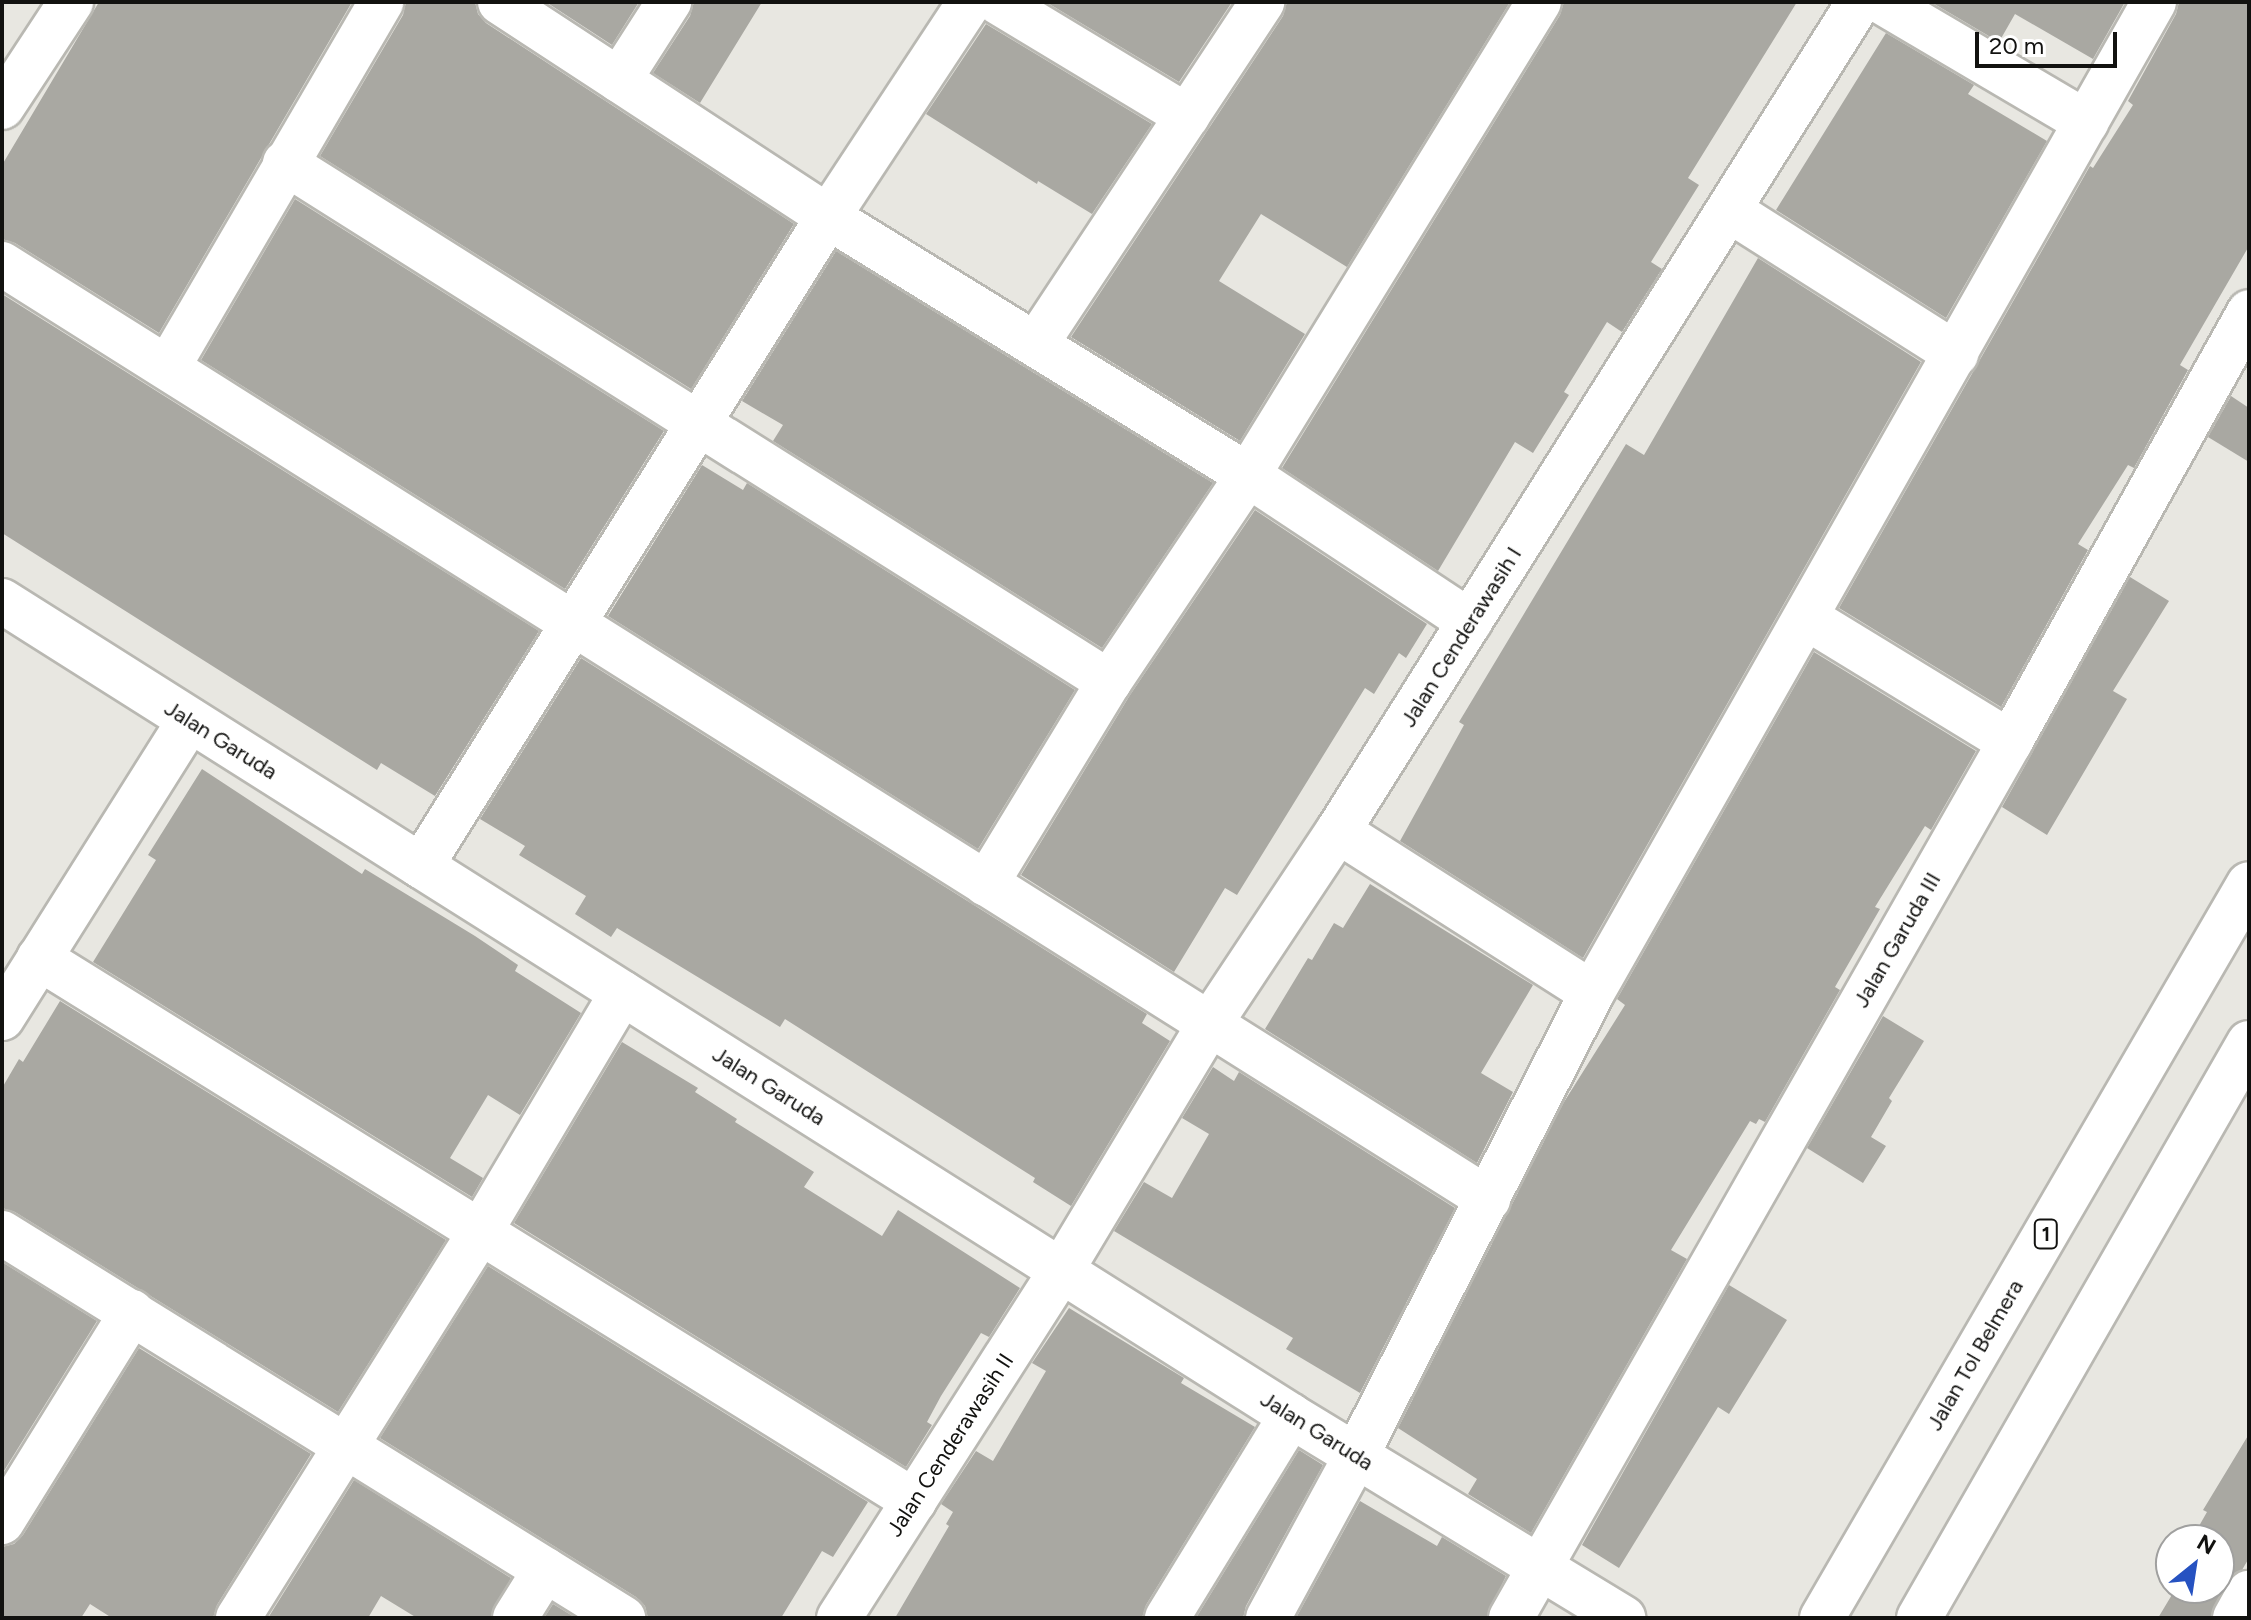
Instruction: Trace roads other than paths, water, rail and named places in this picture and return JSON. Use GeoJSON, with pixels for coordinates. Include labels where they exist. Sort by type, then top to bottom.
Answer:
{"type":"FeatureCollection","features":[{"type":"Feature","properties":{"kind":"main road"},"geometry":{"type":"LineString","coordinates":[[2,107],[71,2]]}},
{"type":"Feature","properties":{"kind":"main road"},"geometry":{"type":"LineString","coordinates":[[168,367],[381,2]]}},
{"type":"Feature","properties":{"kind":"main road"},"geometry":{"type":"LineString","coordinates":[[500,2],[828,217],[1248,475],[1470,622]]}},
{"type":"Feature","properties":{"kind":"main road"},"geometry":{"type":"LineString","coordinates":[[619,80],[669,2]]}},
{"type":"Feature","properties":{"kind":"main road"},"geometry":{"type":"LineString","coordinates":[[421,866],[700,426],[828,217],[970,2]]}},
{"type":"Feature","properties":{"kind":"main road"},"geometry":{"type":"LineString","coordinates":[[998,2],[1187,116]]}},
{"type":"Feature","properties":{"kind":"main road"},"geometry":{"type":"LineString","coordinates":[[1036,344],[1262,2]]}},
{"type":"Feature","properties":{"kind":"main road"},"geometry":{"type":"LineString","coordinates":[[986,884],[1109,682],[1248,475],[1539,2]]}},
{"type":"Feature","properties":{"kind":"main road","name":"Jalan Cenderawasih I"},"geometry":{"type":"LineString","coordinates":[[1061,1271],[1209,1025],[1338,831],[1859,2]]}},
{"type":"Feature","properties":{"kind":"main road"},"geometry":{"type":"LineString","coordinates":[[1882,2],[2086,122]]}},
{"type":"Feature","properties":{"kind":"main road"},"geometry":{"type":"LineString","coordinates":[[1268,1618],[1356,1456],[1592,993],[2154,2]]}},
{"type":"Feature","properties":{"kind":"main road"},"geometry":{"type":"LineString","coordinates":[[285,163],[1109,682]]}},
{"type":"Feature","properties":{"kind":"main road"},"geometry":{"type":"LineString","coordinates":[[1729,210],[1956,354]]}},
{"type":"Feature","properties":{"kind":"main road"},"geometry":{"type":"LineString","coordinates":[[2,264],[1488,1199]]}},
{"type":"Feature","properties":{"kind":"main road","name":"Jalan Garuda III"},"geometry":{"type":"LineString","coordinates":[[1539,1565],[2010,742],[2249,312]]}},
{"type":"Feature","properties":{"kind":"main road","name":"Jalan Garuda"},"geometry":{"type":"LineString","coordinates":[[2,601],[1291,1416],[1623,1618]]}},
{"type":"Feature","properties":{"kind":"main road"},"geometry":{"type":"LineString","coordinates":[[1807,618],[2010,742]]}},
{"type":"Feature","properties":{"kind":"main road"},"geometry":{"type":"LineString","coordinates":[[2,1018],[190,720]]}},
{"type":"Feature","properties":{"kind":"main road"},"geometry":{"type":"LineString","coordinates":[[1338,831],[1592,993]]}},
{"type":"Feature","properties":{"kind":"main road","name":"Jalan Tol Belmera"},"geometry":{"type":"LineString","coordinates":[[1832,1600],[2249,884]]}},
{"type":"Feature","properties":{"kind":"main road"},"geometry":{"type":"LineString","coordinates":[[39,958],[914,1501]]}},
{"type":"Feature","properties":{"kind":"main road"},"geometry":{"type":"LineString","coordinates":[[238,1618],[480,1232],[622,993]]}},
{"type":"Feature","properties":{"kind":"main road"},"geometry":{"type":"LineString","coordinates":[[1919,1618],[2249,1043]]}},
{"type":"Feature","properties":{"kind":"main road"},"geometry":{"type":"LineString","coordinates":[[2,1233],[623,1618]]}},
{"type":"Feature","properties":{"kind":"main road","name":"Jalan Cenderawasih II"},"geometry":{"type":"LineString","coordinates":[[839,1618],[1061,1271]]}},
{"type":"Feature","properties":{"kind":"main road"},"geometry":{"type":"LineString","coordinates":[[2,1522],[132,1312]]}},
{"type":"Feature","properties":{"kind":"main road"},"geometry":{"type":"LineString","coordinates":[[1167,1618],[1291,1416]]}},
{"type":"Feature","properties":{"kind":"main road"},"geometry":{"type":"LineString","coordinates":[[1511,1618],[1539,1565]]}},
{"type":"Feature","properties":{"kind":"main road"},"geometry":{"type":"LineString","coordinates":[[515,1618],[545,1570]]}},
{"type":"Feature","properties":{"kind":"main road"},"geometry":{"type":"LineString","coordinates":[[2235,1618],[2249,1593]]}}]}
